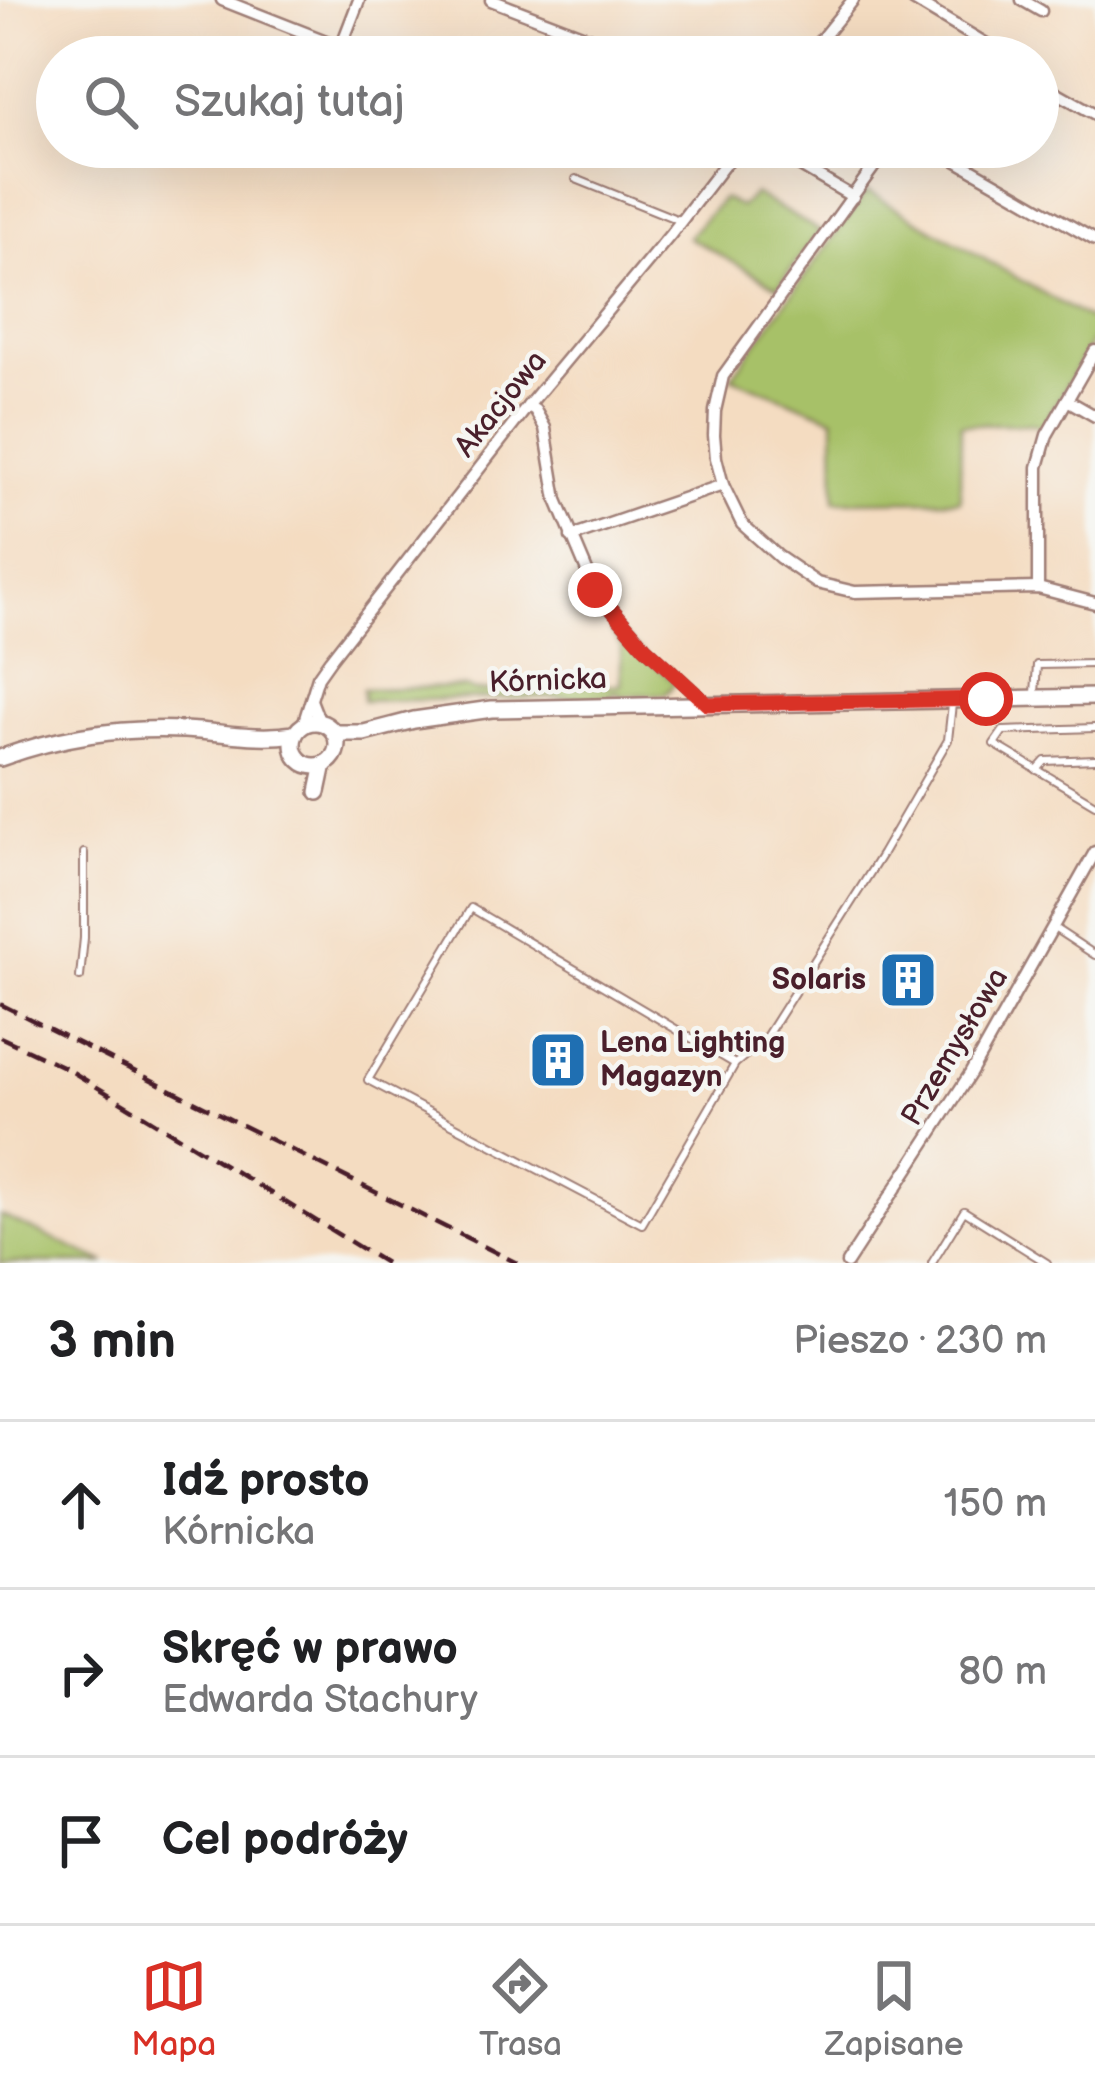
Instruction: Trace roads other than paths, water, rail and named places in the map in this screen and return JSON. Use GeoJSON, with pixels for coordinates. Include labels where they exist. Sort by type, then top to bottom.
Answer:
{"type":"FeatureCollection","features":[{"type":"Feature","properties":{"kind":"street"},"geometry":{"type":"LineString","coordinates":[[222,0],[303,36]]}},
{"type":"Feature","properties":{"kind":"street"},"geometry":{"type":"LineString","coordinates":[[345,36],[359,0]]}},
{"type":"Feature","properties":{"kind":"street"},"geometry":{"type":"LineString","coordinates":[[491,0],[584,36]]}},
{"type":"Feature","properties":{"kind":"street"},"geometry":{"type":"LineString","coordinates":[[824,36],[853,0]]}},
{"type":"Feature","properties":{"kind":"street"},"geometry":{"type":"LineString","coordinates":[[913,0],[971,36]]}},
{"type":"Feature","properties":{"kind":"street"},"geometry":{"type":"LineString","coordinates":[[1022,0],[1041,11]]}},
{"type":"Feature","properties":{"kind":"street"},"geometry":{"type":"LineString","coordinates":[[1059,94],[1095,114]]}},
{"type":"Feature","properties":{"kind":"street","name":"Akacjowa"},"geometry":{"type":"LineString","coordinates":[[318,733],[310,698],[318,677],[528,406],[722,168]]}},
{"type":"Feature","properties":{"kind":"street"},"geometry":{"type":"LineString","coordinates":[[804,168],[853,197]]}},
{"type":"Feature","properties":{"kind":"street"},"geometry":{"type":"LineString","coordinates":[[873,168],[723,376],[715,411],[716,458],[742,524],[817,583],[854,592],[1038,588],[1095,603]]}},
{"type":"Feature","properties":{"kind":"street"},"geometry":{"type":"LineString","coordinates":[[970,168],[1095,240]]}},
{"type":"Feature","properties":{"kind":"street"},"geometry":{"type":"LineString","coordinates":[[1038,588],[1041,448],[1095,351]]}},
{"type":"Feature","properties":{"kind":"street"},"geometry":{"type":"LineString","coordinates":[[1067,400],[1095,416]]}},
{"type":"Feature","properties":{"kind":"street"},"geometry":{"type":"LineString","coordinates":[[528,406],[545,428],[557,500],[595,590],[645,647],[707,704]]}},
{"type":"Feature","properties":{"kind":"street"},"geometry":{"type":"LineString","coordinates":[[571,537],[723,485]]}},
{"type":"Feature","properties":{"kind":"street","name":"Kórnicka"},"geometry":{"type":"LineString","coordinates":[[318,733],[364,733],[433,716],[492,709],[1095,697]]}},
{"type":"Feature","properties":{"kind":"street"},"geometry":{"type":"LineString","coordinates":[[0,758],[104,731],[183,730],[263,739],[318,733]]}},
{"type":"Feature","properties":{"kind":"street"},"geometry":{"type":"LineString","coordinates":[[310,762],[318,733]]}},
{"type":"Feature","properties":{"kind":"street"},"geometry":{"type":"LineString","coordinates":[[310,762],[293,749],[318,733]]}},
{"type":"Feature","properties":{"kind":"street"},"geometry":{"type":"LineString","coordinates":[[263,739],[310,762]]}},
{"type":"Feature","properties":{"kind":"street","name":"Przemysłowa"},"geometry":{"type":"LineString","coordinates":[[847,1263],[970,1074],[1095,852]]}},
{"type":"Feature","properties":{"kind":"lane"},"geometry":{"type":"LineString","coordinates":[[576,179],[681,221]]}},
{"type":"Feature","properties":{"kind":"lane"},"geometry":{"type":"LineString","coordinates":[[1035,698],[1037,665],[1095,664]]}},
{"type":"Feature","properties":{"kind":"lane"},"geometry":{"type":"LineString","coordinates":[[735,1064],[471,908],[368,1080],[642,1224],[735,1064],[764,1040],[882,854],[949,740],[952,700]]}},
{"type":"Feature","properties":{"kind":"lane"},"geometry":{"type":"LineString","coordinates":[[1095,728],[1003,730],[994,744],[1095,805]]}},
{"type":"Feature","properties":{"kind":"lane"},"geometry":{"type":"LineString","coordinates":[[1037,770],[1045,761],[1095,759]]}},
{"type":"Feature","properties":{"kind":"lane"},"geometry":{"type":"LineString","coordinates":[[80,977],[84,853]]}},
{"type":"Feature","properties":{"kind":"lane"},"geometry":{"type":"LineString","coordinates":[[1054,928],[1095,955]]}},
{"type":"Feature","properties":{"kind":"lane"},"geometry":{"type":"LineString","coordinates":[[932,1263],[964,1211],[1047,1263]]}},
{"type":"Feature","properties":{"kind":"railway"},"geometry":{"type":"LineString","coordinates":[[0,1004],[517,1263]]}},
{"type":"Feature","properties":{"kind":"railway"},"geometry":{"type":"LineString","coordinates":[[0,1037],[66,1068],[385,1263]]}},
{"type":"Feature","properties":{"kind":"place","name":"Solaris"},"geometry":{"type":"Point","coordinates":[908,980]}},
{"type":"Feature","properties":{"kind":"place","name":"Lena Lighting Magazyn"},"geometry":{"type":"Point","coordinates":[558,1060]}}]}
